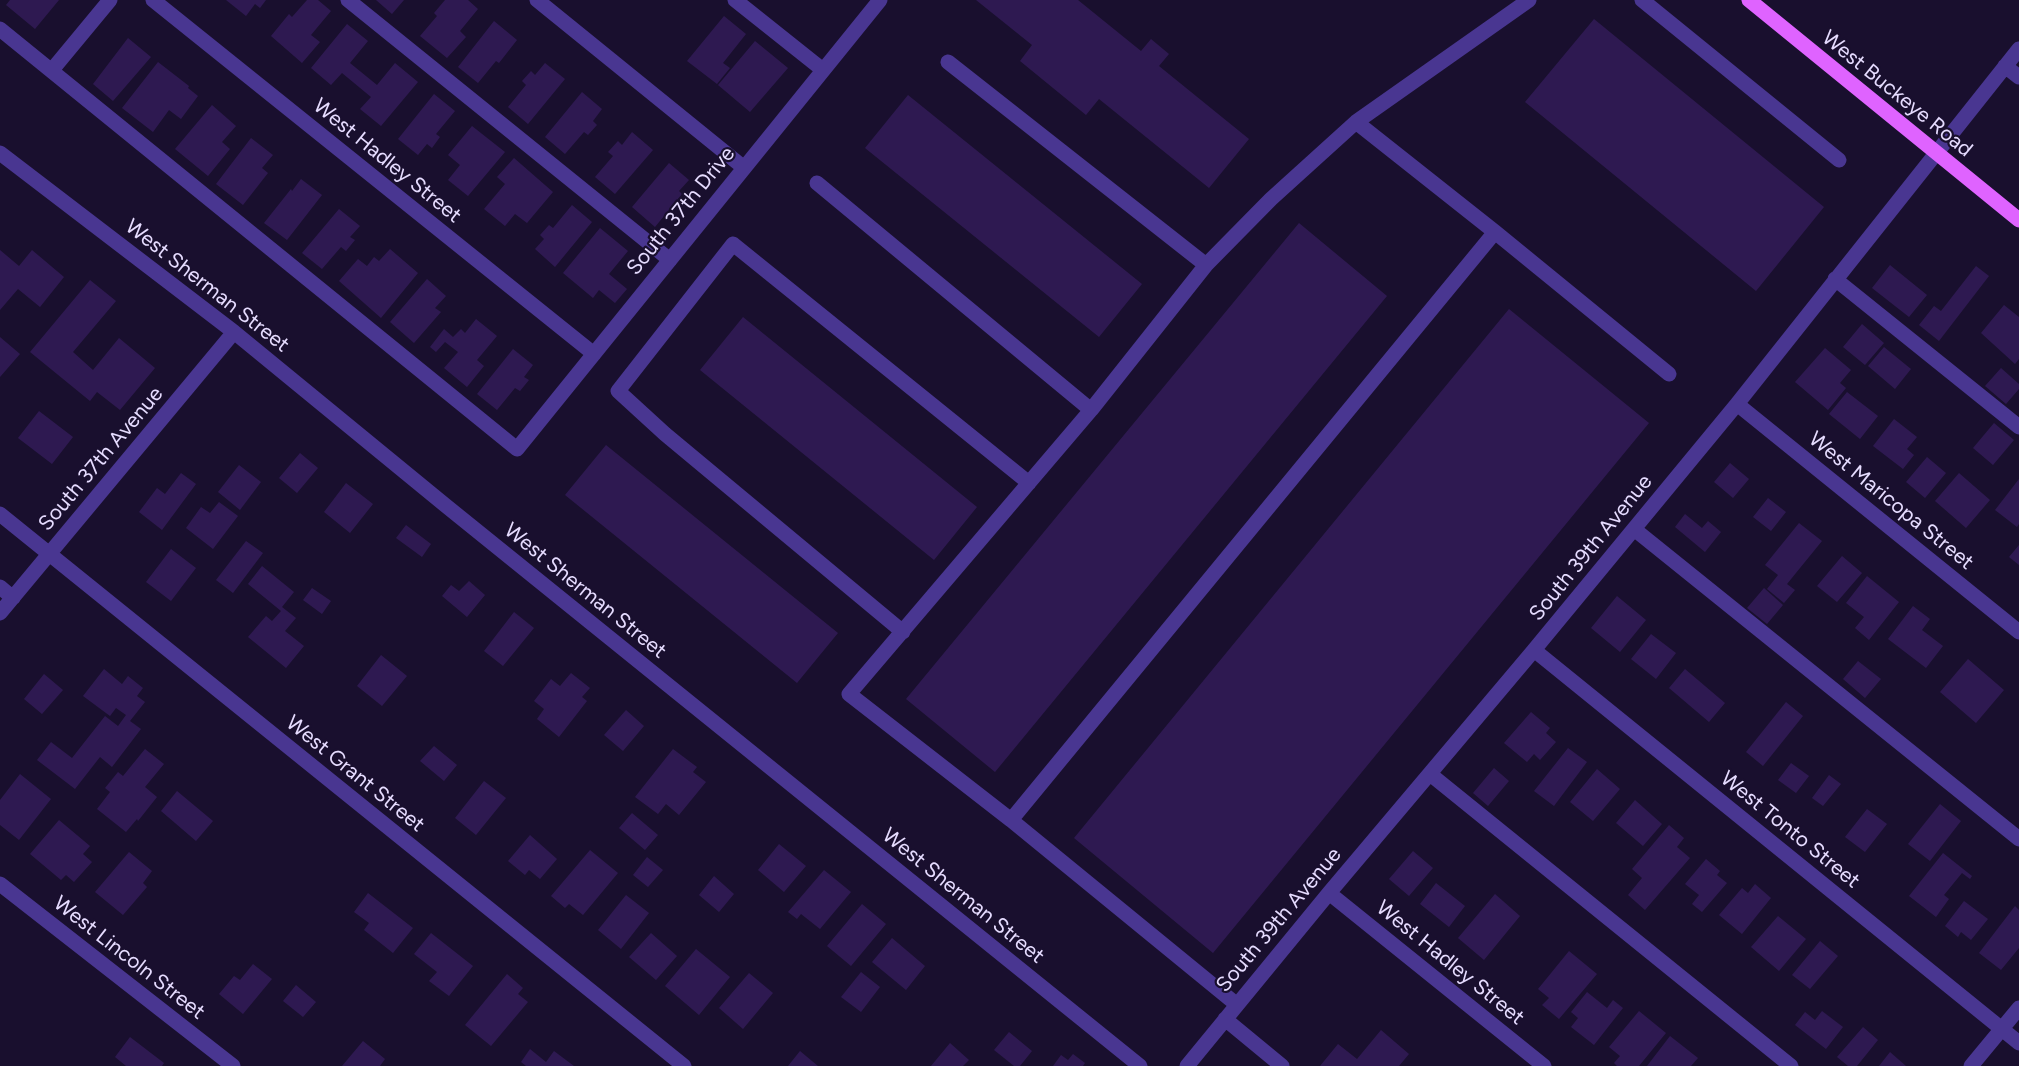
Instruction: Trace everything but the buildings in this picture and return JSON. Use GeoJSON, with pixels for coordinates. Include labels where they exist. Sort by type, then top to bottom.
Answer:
{"type":"FeatureCollection","features":[{"type":"Feature","properties":{"kind":"main road","name":"West Buckeye Road"},"geometry":{"type":"LineString","coordinates":[[1749,0],[2019,220]]}},
{"type":"Feature","properties":{"kind":"street"},"geometry":{"type":"LineString","coordinates":[[0,29],[52,70],[110,0]]}},
{"type":"Feature","properties":{"kind":"street","name":"West Hadley Street"},"geometry":{"type":"LineString","coordinates":[[153,0],[594,354]]}},
{"type":"Feature","properties":{"kind":"street"},"geometry":{"type":"LineString","coordinates":[[348,0],[670,260]]}},
{"type":"Feature","properties":{"kind":"street"},"geometry":{"type":"LineString","coordinates":[[537,0],[743,167]]}},
{"type":"Feature","properties":{"kind":"street"},"geometry":{"type":"LineString","coordinates":[[735,0],[823,70]]}},
{"type":"Feature","properties":{"kind":"street","name":"South 37th Drive"},"geometry":{"type":"LineString","coordinates":[[52,70],[517,449],[880,0]]}},
{"type":"Feature","properties":{"kind":"street"},"geometry":{"type":"LineString","coordinates":[[1236,1004],[1011,820],[849,694],[1091,410],[1206,265],[1271,199],[1356,122],[1529,0]]}},
{"type":"Feature","properties":{"kind":"street"},"geometry":{"type":"LineString","coordinates":[[1642,0],[1839,160]]}},
{"type":"Feature","properties":{"kind":"street","name":"South 39th Avenue"},"geometry":{"type":"LineString","coordinates":[[1187,1066],[1236,1004],[1534,650],[1737,404],[2019,49]]}},
{"type":"Feature","properties":{"kind":"street"},"geometry":{"type":"LineString","coordinates":[[948,62],[1206,265]]}},
{"type":"Feature","properties":{"kind":"street"},"geometry":{"type":"LineString","coordinates":[[2005,66],[2019,77]]}},
{"type":"Feature","properties":{"kind":"street"},"geometry":{"type":"LineString","coordinates":[[1356,122],[1670,374]]}},
{"type":"Feature","properties":{"kind":"street","name":"West Sherman Street"},"geometry":{"type":"LineString","coordinates":[[0,153],[234,332],[1140,1066]]}},
{"type":"Feature","properties":{"kind":"street"},"geometry":{"type":"LineString","coordinates":[[817,183],[1091,410]]}},
{"type":"Feature","properties":{"kind":"street"},"geometry":{"type":"LineString","coordinates":[[1011,820],[1495,232]]}},
{"type":"Feature","properties":{"kind":"street"},"geometry":{"type":"LineString","coordinates":[[903,632],[665,434],[618,392],[733,244],[1029,483]]}},
{"type":"Feature","properties":{"kind":"street"},"geometry":{"type":"LineString","coordinates":[[1835,279],[2019,427]]}},
{"type":"Feature","properties":{"kind":"street","name":"South 37th Avenue"},"geometry":{"type":"LineString","coordinates":[[0,613],[234,332]]}},
{"type":"Feature","properties":{"kind":"street","name":"West Maricopa Street"},"geometry":{"type":"LineString","coordinates":[[1737,404],[2019,632]]}},
{"type":"Feature","properties":{"kind":"street","name":"West Grant Street"},"geometry":{"type":"LineString","coordinates":[[0,514],[684,1066]]}},
{"type":"Feature","properties":{"kind":"street"},"geometry":{"type":"LineString","coordinates":[[1634,529],[2019,839]]}},
{"type":"Feature","properties":{"kind":"street"},"geometry":{"type":"LineString","coordinates":[[0,587],[13,597]]}},
{"type":"Feature","properties":{"kind":"street","name":"West Tonto Street"},"geometry":{"type":"LineString","coordinates":[[1534,650],[2019,1043]]}},
{"type":"Feature","properties":{"kind":"street"},"geometry":{"type":"LineString","coordinates":[[1430,774],[1791,1066]]}},
{"type":"Feature","properties":{"kind":"street","name":"West Lincoln Street"},"geometry":{"type":"LineString","coordinates":[[0,884],[232,1066]]}},
{"type":"Feature","properties":{"kind":"street","name":"West Hadley Street"},"geometry":{"type":"LineString","coordinates":[[1329,893],[1544,1066]]}},
{"type":"Feature","properties":{"kind":"street"},"geometry":{"type":"LineString","coordinates":[[1971,1066],[2019,1008]]}},
{"type":"Feature","properties":{"kind":"street"},"geometry":{"type":"LineString","coordinates":[[1225,1018],[1282,1066]]}}]}
